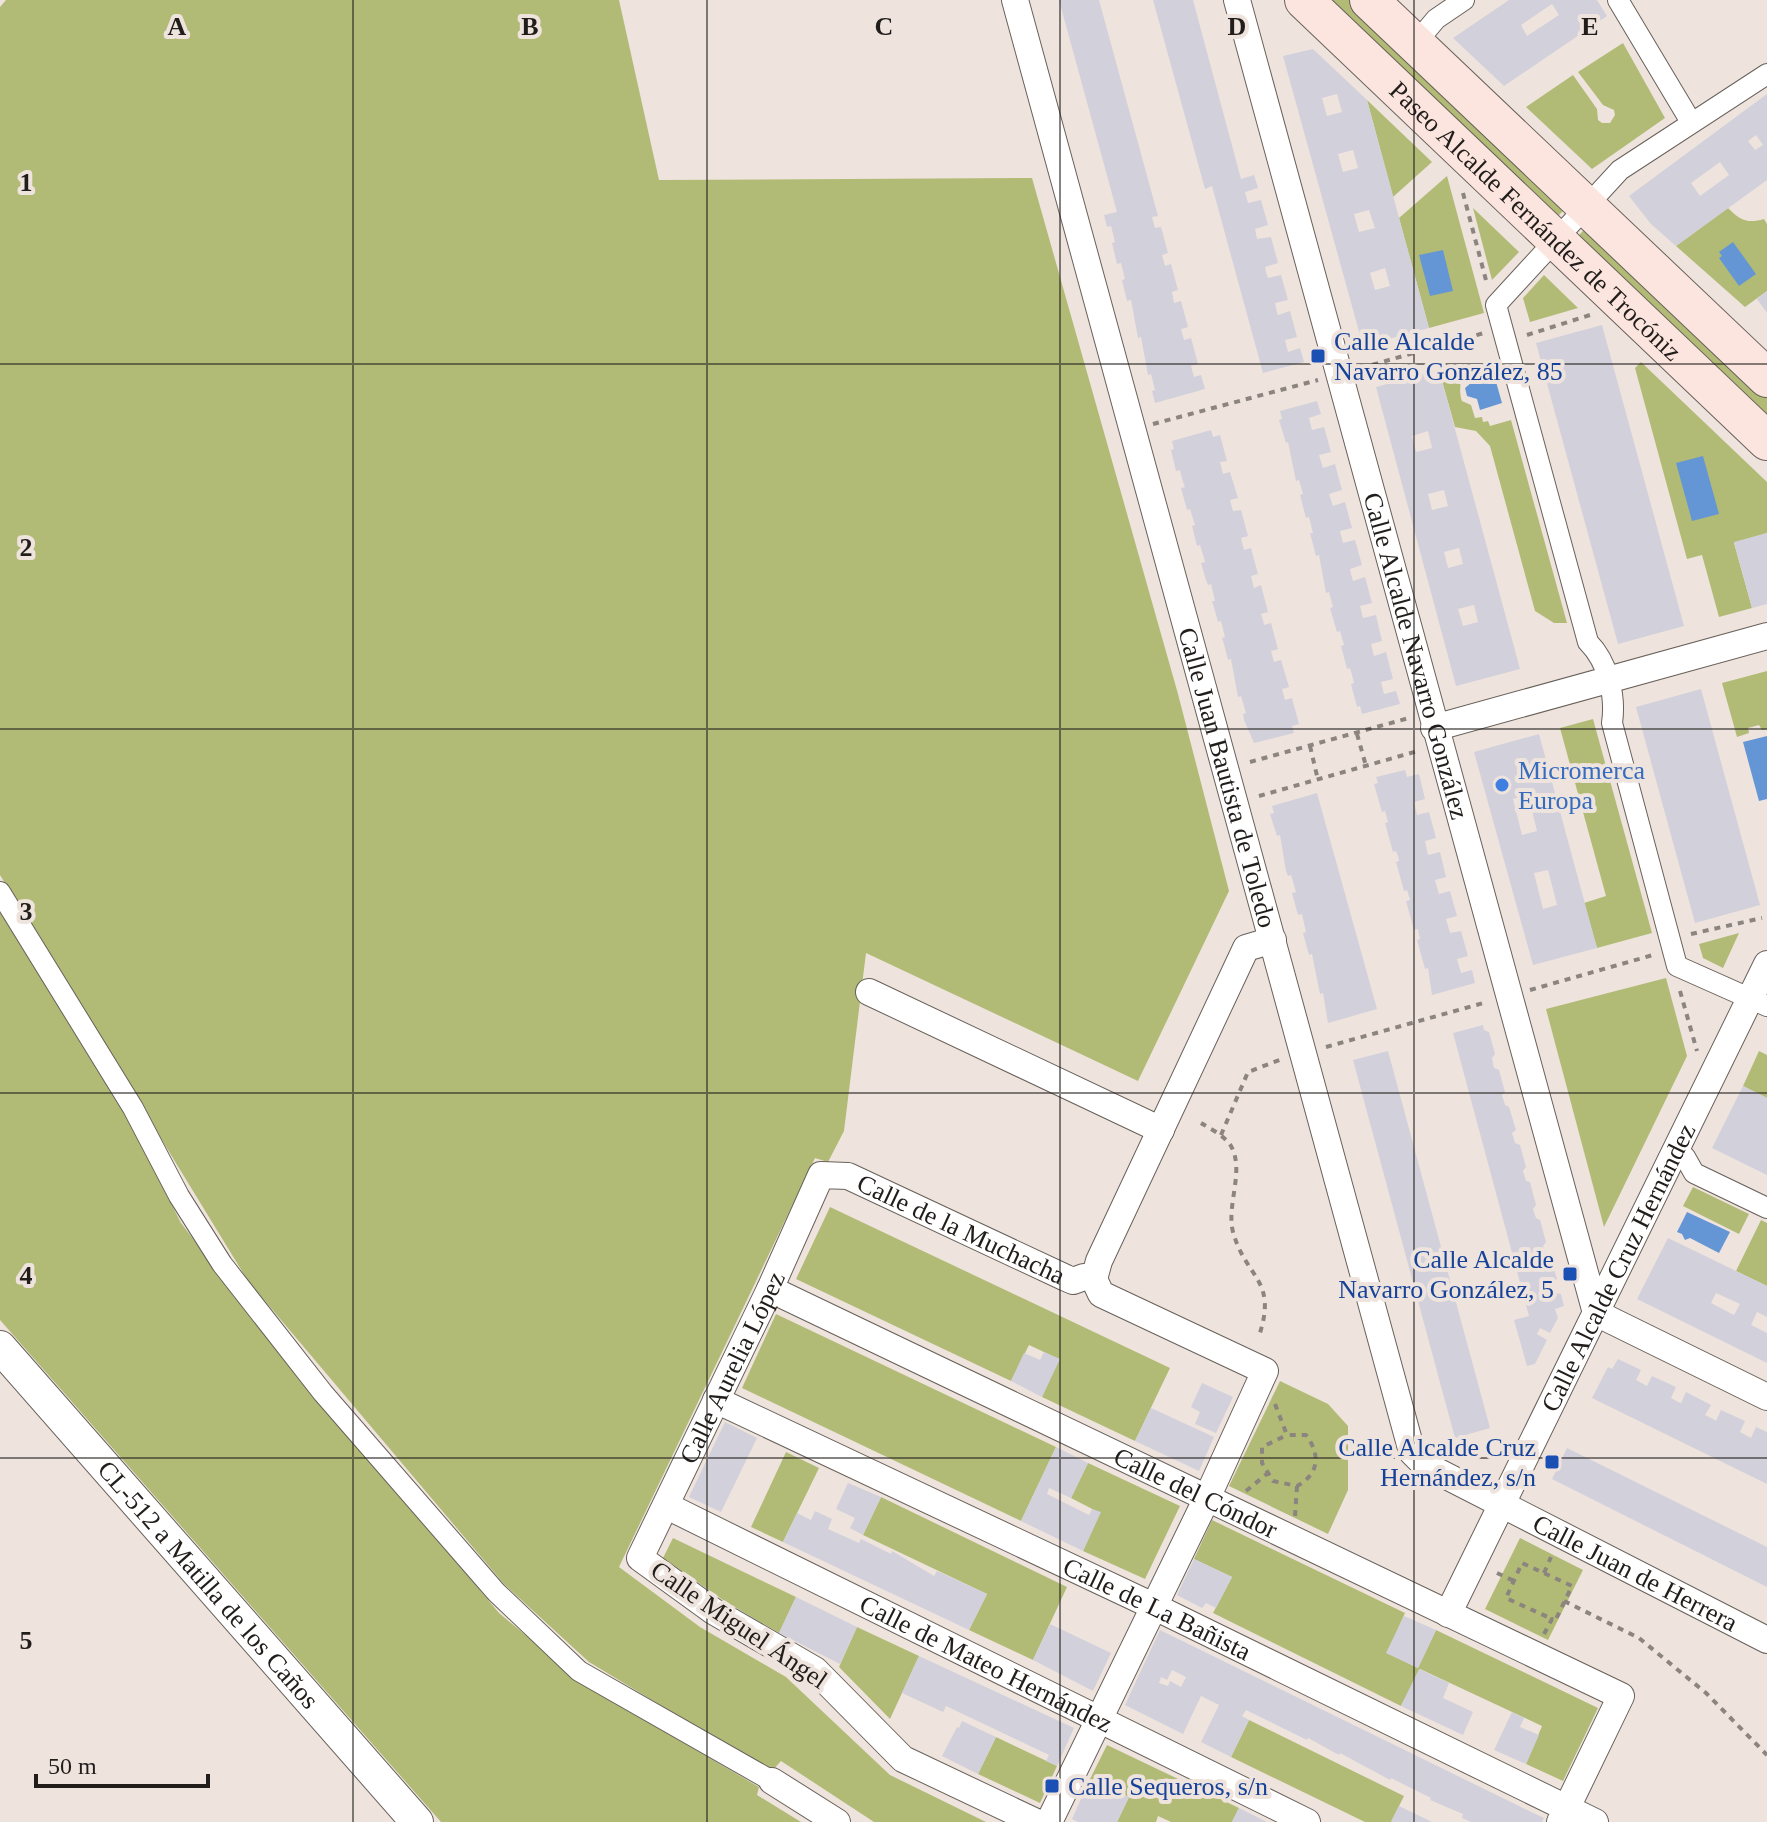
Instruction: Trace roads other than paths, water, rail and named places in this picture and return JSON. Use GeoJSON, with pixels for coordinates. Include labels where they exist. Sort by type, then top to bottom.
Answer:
{"type":"FeatureCollection","features":[{"type":"Feature","properties":{"kind":"main road","name":"Paseo Alcalde Fernández de Trocóniz"},"geometry":{"type":"LineString","coordinates":[[1304,0],[1767,441]]}},
{"type":"Feature","properties":{"kind":"main road","name":"Paseo Alcalde Fernández de Trocóniz"},"geometry":{"type":"LineString","coordinates":[[1369,0],[1767,378]]}},
{"type":"Feature","properties":{"kind":"street","name":"Calle Juan Bautista de Toledo"},"geometry":{"type":"LineString","coordinates":[[1015,0],[1412,1452],[1425,1465],[1503,1505]]}},
{"type":"Feature","properties":{"kind":"street","name":"Calle Alcalde Navarro González"},"geometry":{"type":"LineString","coordinates":[[1237,0],[1596,1313]]}},
{"type":"Feature","properties":{"kind":"street"},"geometry":{"type":"LineString","coordinates":[[1415,44],[1436,19],[1464,0]]}},
{"type":"Feature","properties":{"kind":"street"},"geometry":{"type":"LineString","coordinates":[[1618,0],[1691,122]]}},
{"type":"Feature","properties":{"kind":"street"},"geometry":{"type":"LineString","coordinates":[[1759,1002],[1674,958],[1612,723],[1615,705],[1600,654],[1588,642],[1496,305],[1620,170],[1767,74]]}},
{"type":"Feature","properties":{"kind":"street"},"geometry":{"type":"LineString","coordinates":[[1434,728],[1767,636]]}},
{"type":"Feature","properties":{"kind":"street"},"geometry":{"type":"LineString","coordinates":[[0,892],[133,1108],[179,1196],[222,1264],[333,1405],[496,1592],[579,1671],[772,1781],[837,1822]]}},
{"type":"Feature","properties":{"kind":"street"},"geometry":{"type":"LineString","coordinates":[[1094,1279],[1099,1261],[1246,948],[1273,940]]}},
{"type":"Feature","properties":{"kind":"street","name":"Calle Alcalde Cruz Hernández"},"geometry":{"type":"LineString","coordinates":[[1448,1614],[1675,1152],[1759,1002],[1767,964]]}},
{"type":"Feature","properties":{"kind":"street"},"geometry":{"type":"LineString","coordinates":[[869,992],[1161,1130]]}},
{"type":"Feature","properties":{"kind":"street"},"geometry":{"type":"LineString","coordinates":[[1675,1152],[1685,1157],[1694,1173],[1767,1208]]}},
{"type":"Feature","properties":{"kind":"street","name":"Calle de la Muchacha"},"geometry":{"type":"LineString","coordinates":[[821,1175],[848,1176],[1073,1281],[1084,1277],[1094,1279],[1101,1294],[1265,1371],[1207,1498]]}},
{"type":"Feature","properties":{"kind":"street","name":"Calle Aurelia López"},"geometry":{"type":"LineString","coordinates":[[640,1558],[770,1289],[821,1175]]}},
{"type":"Feature","properties":{"kind":"street","name":"Calle del Cóndor"},"geometry":{"type":"LineString","coordinates":[[770,1289],[1621,1696],[1563,1815]]}},
{"type":"Feature","properties":{"kind":"street"},"geometry":{"type":"LineString","coordinates":[[1596,1313],[1767,1397]]}},
{"type":"Feature","properties":{"kind":"street","name":"CL-512 a Matilla de los Caños"},"geometry":{"type":"LineString","coordinates":[[0,1347],[417,1822]]}},
{"type":"Feature","properties":{"kind":"street","name":"Calle de La Bañista"},"geometry":{"type":"LineString","coordinates":[[716,1400],[1153,1606],[1563,1815],[1595,1822]]}},
{"type":"Feature","properties":{"kind":"street"},"geometry":{"type":"LineString","coordinates":[[1049,1822],[1207,1498]]}},
{"type":"Feature","properties":{"kind":"street","name":"Calle Juan de Herrera"},"geometry":{"type":"LineString","coordinates":[[1503,1505],[1767,1640]]}},
{"type":"Feature","properties":{"kind":"street","name":"Calle de Mateo Hernández"},"geometry":{"type":"LineString","coordinates":[[667,1506],[1307,1822]]}},
{"type":"Feature","properties":{"kind":"street","name":"Calle Miguel Ángel"},"geometry":{"type":"LineString","coordinates":[[640,1558],[713,1611],[815,1670],[903,1759],[1036,1822]]}},
{"type":"Feature","properties":{"kind":"water"},"geometry":{"type":"Polygon","coordinates":[[[1733,242],[1756,274],[1739,286],[1719,258],[1722,256],[1719,252],[1733,242]]]}},
{"type":"Feature","properties":{"kind":"water"},"geometry":{"type":"Polygon","coordinates":[[[1443,250],[1453,291],[1430,296],[1419,255],[1443,250]]]}},
{"type":"Feature","properties":{"kind":"water"},"geometry":{"type":"Polygon","coordinates":[[[1491,364],[1502,403],[1480,410],[1477,399],[1467,396],[1465,388],[1472,382],[1470,371],[1491,364]]]}},
{"type":"Feature","properties":{"kind":"water"},"geometry":{"type":"Polygon","coordinates":[[[1703,456],[1719,514],[1692,521],[1676,463],[1703,456]]]}},
{"type":"Feature","properties":{"kind":"water"},"geometry":{"type":"Polygon","coordinates":[[[1767,736],[1767,799],[1759,801],[1743,742],[1767,736]]]}},
{"type":"Feature","properties":{"kind":"water"},"geometry":{"type":"Polygon","coordinates":[[[1687,1212],[1730,1232],[1719,1253],[1690,1238],[1685,1240],[1677,1232],[1687,1212]]]}},
{"type":"Feature","properties":{"kind":"place","name":"Calle Alcalde Navarro González, 85"},"geometry":{"type":"Point","coordinates":[1318,356]}},
{"type":"Feature","properties":{"kind":"place","name":"Micromerca Europa"},"geometry":{"type":"Point","coordinates":[1502,785]}},
{"type":"Feature","properties":{"kind":"place","name":"Calle Alcalde Navarro González, 5"},"geometry":{"type":"Point","coordinates":[1570,1274]}},
{"type":"Feature","properties":{"kind":"place","name":"Calle Alcalde Cruz Hernández, s/n"},"geometry":{"type":"Point","coordinates":[1552,1462]}},
{"type":"Feature","properties":{"kind":"place","name":"Calle Sequeros, s/n"},"geometry":{"type":"Point","coordinates":[1052,1786]}}]}
